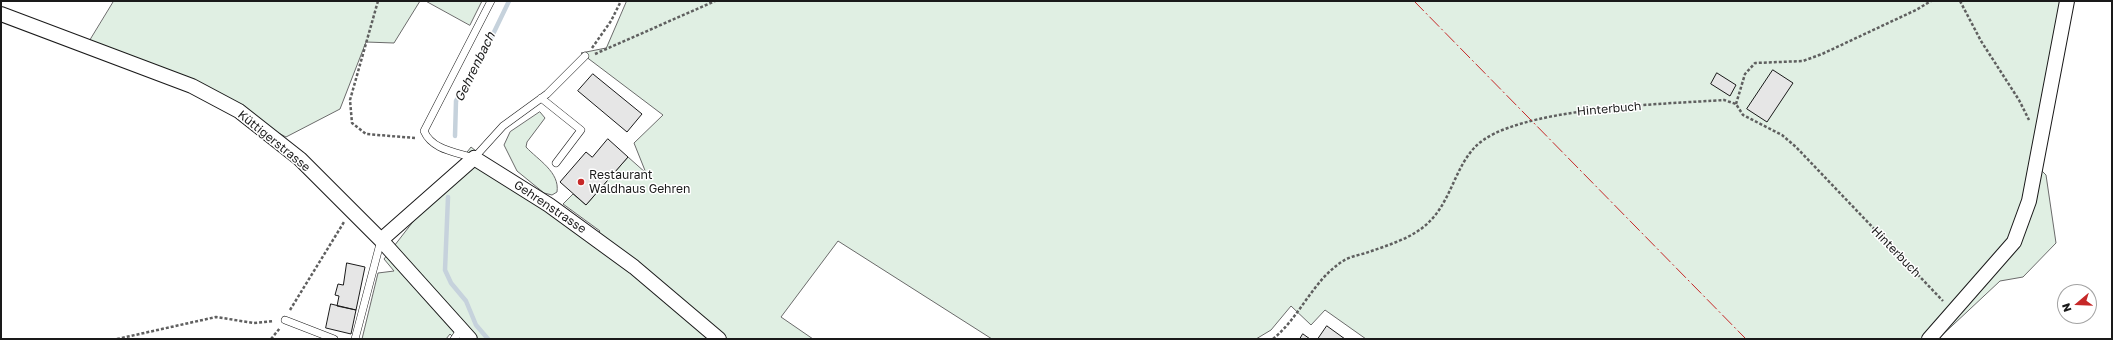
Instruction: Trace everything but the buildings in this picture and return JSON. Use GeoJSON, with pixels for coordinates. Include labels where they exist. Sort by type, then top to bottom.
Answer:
{"type":"FeatureCollection","features":[{"type":"Feature","properties":{"kind":"street"},"geometry":{"type":"LineString","coordinates":[[1929,339],[2014,242],[2029,201],[2038,160],[2039,141],[2067,1]]}},
{"type":"Feature","properties":{"kind":"street","name":"Küttigerstrasse"},"geometry":{"type":"LineString","coordinates":[[1,14],[192,86],[239,111],[300,159],[381,240],[462,336]]}},
{"type":"Feature","properties":{"kind":"street"},"geometry":{"type":"LineString","coordinates":[[381,240],[474,158]]}},
{"type":"Feature","properties":{"kind":"street","name":"Gehrenstrasse"},"geometry":{"type":"LineString","coordinates":[[474,158],[549,204],[634,267],[719,339]]}},
{"type":"Feature","properties":{"kind":"lane"},"geometry":{"type":"LineString","coordinates":[[491,1],[424,131],[428,140],[434,145],[474,158],[503,126],[541,98],[586,56]]}},
{"type":"Feature","properties":{"kind":"lane"},"geometry":{"type":"LineString","coordinates":[[541,98],[581,130],[556,163]]}},
{"type":"Feature","properties":{"kind":"lane"},"geometry":{"type":"LineString","coordinates":[[355,339],[381,240]]}},
{"type":"Feature","properties":{"kind":"lane"},"geometry":{"type":"LineString","coordinates":[[285,320],[334,339]]}},
{"type":"Feature","properties":{"kind":"path"},"geometry":{"type":"LineString","coordinates":[[378,1],[350,100],[352,123],[366,134],[428,140]]}},
{"type":"Feature","properties":{"kind":"path"},"geometry":{"type":"LineString","coordinates":[[586,56],[611,21],[621,1]]}},
{"type":"Feature","properties":{"kind":"path"},"geometry":{"type":"LineString","coordinates":[[586,56],[604,51],[715,1]]}},
{"type":"Feature","properties":{"kind":"path"},"geometry":{"type":"LineString","coordinates":[[1736,104],[1745,74],[1755,63],[1802,61],[1916,10],[1931,1]]}},
{"type":"Feature","properties":{"kind":"path"},"geometry":{"type":"LineString","coordinates":[[1960,1],[1981,41],[2019,100],[2039,141]]}},
{"type":"Feature","properties":{"kind":"path","name":"Hinterbuch"},"geometry":{"type":"LineString","coordinates":[[1273,339],[1299,310],[1324,276],[1344,260],[1409,237],[1430,221],[1445,199],[1462,163],[1476,145],[1505,128],[1559,114],[1724,100],[1736,104],[1743,115],[1782,135],[1796,147],[1953,312]]}},
{"type":"Feature","properties":{"kind":"path"},"geometry":{"type":"LineString","coordinates":[[271,339],[285,320],[351,211]]}},
{"type":"Feature","properties":{"kind":"path"},"geometry":{"type":"LineString","coordinates":[[117,339],[216,317],[254,323],[285,320]]}},
{"type":"Feature","properties":{"kind":"green space"},"geometry":{"type":"Polygon","coordinates":[[[114,1],[420,1],[394,43],[366,42],[340,109],[286,137],[155,69],[86,47],[114,1]]]}},
{"type":"Feature","properties":{"kind":"green space"},"geometry":{"type":"Polygon","coordinates":[[[426,1],[482,1],[470,25],[426,1]]]}},
{"type":"Feature","properties":{"kind":"green space"},"geometry":{"type":"Polygon","coordinates":[[[627,1],[2060,1],[2057,33],[2032,161],[2046,175],[2056,243],[2023,277],[2000,281],[1938,339],[1366,339],[1325,310],[1311,325],[1291,306],[1271,330],[1256,339],[992,339],[838,241],[781,317],[813,339],[455,339],[450,334],[446,339],[362,339],[378,273],[394,271],[384,259],[471,147],[590,243],[600,231],[563,204],[573,194],[586,205],[628,157],[646,173],[634,143],[663,115],[581,53],[606,48],[627,1]]]}},
{"type":"Feature","properties":{"kind":"green space"},"geometry":{"type":"Polygon","coordinates":[[[540,112],[545,118],[527,142],[526,147],[552,172],[557,185],[557,192],[552,195],[544,193],[517,171],[504,145],[510,132],[540,112]]]}},
{"type":"Feature","properties":{"kind":"waterway","name":"Gehrenbach"},"geometry":{"type":"LineString","coordinates":[[455,136],[456,101],[482,57],[509,1]]}},
{"type":"Feature","properties":{"kind":"waterway","name":"Gehrenbach"},"geometry":{"type":"LineString","coordinates":[[448,197],[445,270],[451,283],[466,301],[476,325],[488,339]]}},
{"type":"Feature","properties":{"kind":"power"},"geometry":{"type":"LineString","coordinates":[[1414,1],[1746,339]]}},
{"type":"Feature","properties":{"kind":"place","name":"Restaurant Waldhaus Gehren"},"geometry":{"type":"Point","coordinates":[581,182]}}]}
